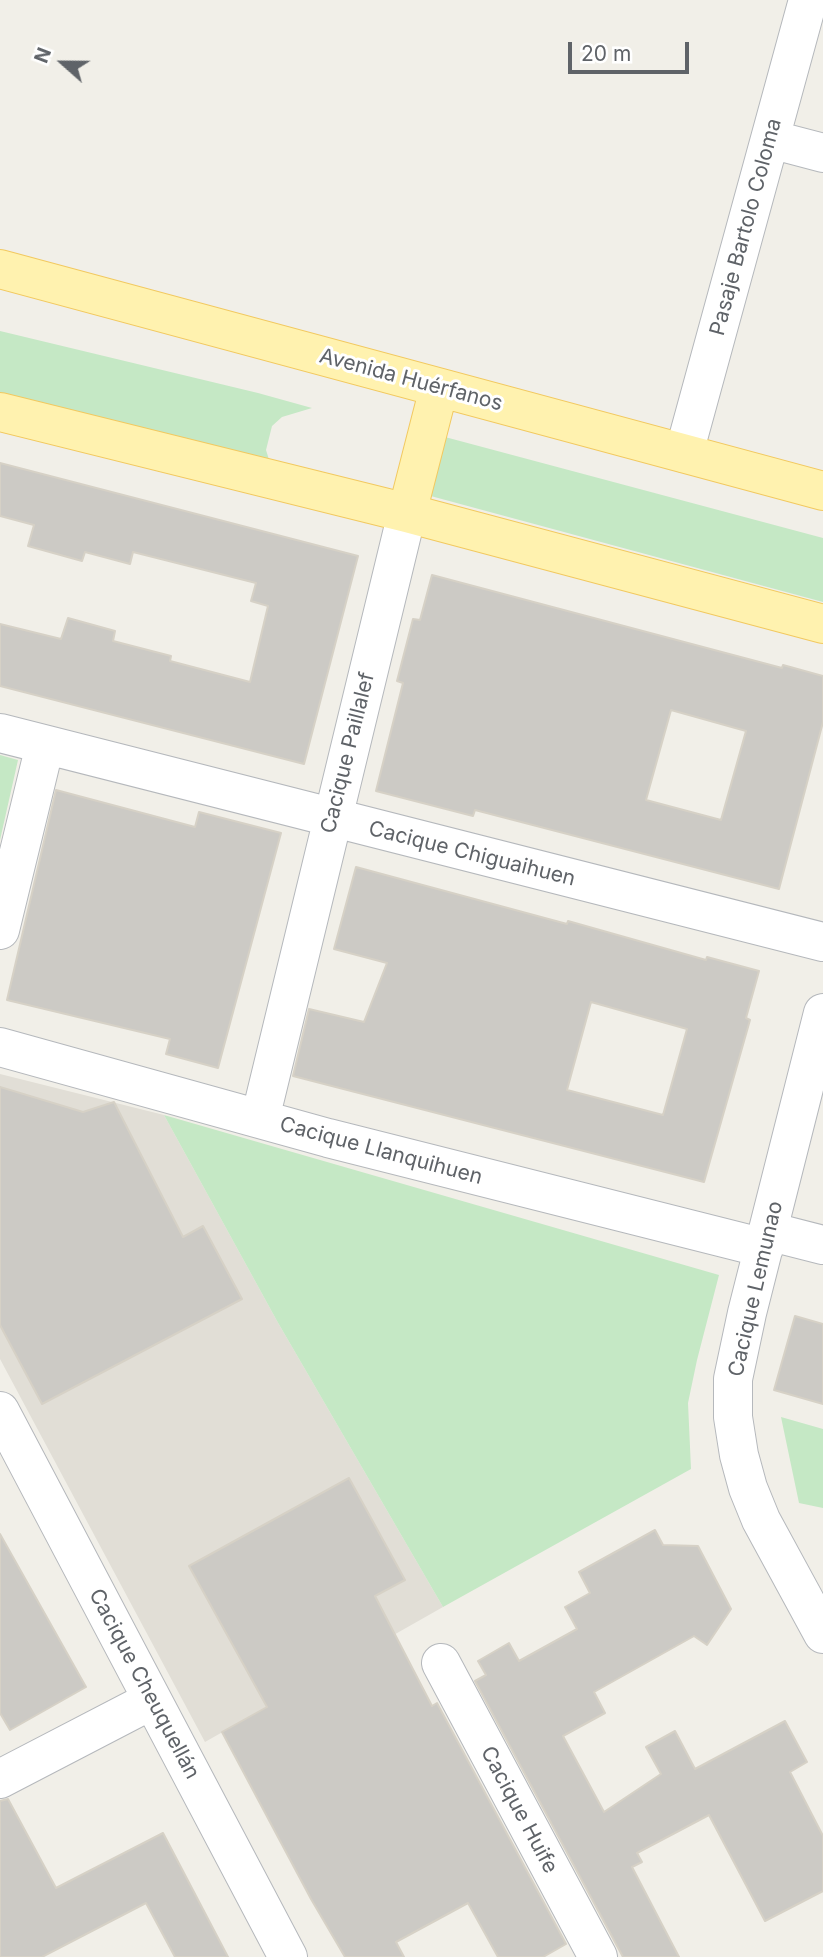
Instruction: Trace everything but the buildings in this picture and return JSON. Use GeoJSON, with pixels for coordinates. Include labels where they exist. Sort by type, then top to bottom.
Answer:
{"type":"FeatureCollection","features":[{"type":"Feature","properties":{"kind":"main road","name":"Avenida Huérfanos"},"geometry":{"type":"LineString","coordinates":[[0,269],[823,491]]}},
{"type":"Feature","properties":{"kind":"main road","name":"Cacique Paillalef"},"geometry":{"type":"LineString","coordinates":[[407,513],[439,387]]}},
{"type":"Feature","properties":{"kind":"main road"},"geometry":{"type":"LineString","coordinates":[[0,412],[407,513],[823,624]]}},
{"type":"Feature","properties":{"kind":"street","name":"Pasaje Bartolo Coloma"},"geometry":{"type":"LineString","coordinates":[[684,453],[808,0]]}},
{"type":"Feature","properties":{"kind":"street"},"geometry":{"type":"LineString","coordinates":[[770,139],[823,153]]}},
{"type":"Feature","properties":{"kind":"street","name":"Cacique Paillalef"},"geometry":{"type":"LineString","coordinates":[[260,1119],[407,513]]}},
{"type":"Feature","properties":{"kind":"street","name":"Cacique Chiguaihuen"},"geometry":{"type":"LineString","coordinates":[[0,733],[823,942]]}},
{"type":"Feature","properties":{"kind":"street"},"geometry":{"type":"LineString","coordinates":[[0,930],[45,744]]}},
{"type":"Feature","properties":{"kind":"street","name":"Cacique Lemunao"},"geometry":{"type":"LineString","coordinates":[[823,1013],[733,1379],[733,1417],[738,1455],[748,1488],[761,1520],[823,1633]]}},
{"type":"Feature","properties":{"kind":"street","name":"Cacique Llanquihuen"},"geometry":{"type":"LineString","coordinates":[[0,1047],[328,1138],[766,1240],[823,1245]]}},
{"type":"Feature","properties":{"kind":"street","name":"Cacique Cheuquellán"},"geometry":{"type":"LineString","coordinates":[[2,1420],[288,1957]]}},
{"type":"Feature","properties":{"kind":"street","name":"Cacique Huife"},"geometry":{"type":"LineString","coordinates":[[441,1663],[597,1957]]}},
{"type":"Feature","properties":{"kind":"street"},"geometry":{"type":"LineString","coordinates":[[0,1779],[152,1700]]}},
{"type":"Feature","properties":{"kind":"shaded area"},"geometry":{"type":"Polygon","coordinates":[[[0,1074],[164,1115],[277,1321],[443,1607],[205,1742],[0,1359],[0,1074]]]}},
{"type":"Feature","properties":{"kind":"green space"},"geometry":{"type":"Polygon","coordinates":[[[0,331],[312,408],[282,417],[272,426],[266,450],[271,466],[0,409],[0,331]]]}},
{"type":"Feature","properties":{"kind":"green space"},"geometry":{"type":"Polygon","coordinates":[[[445,437],[823,538],[823,602],[427,495],[445,437]]]}},
{"type":"Feature","properties":{"kind":"green space"},"geometry":{"type":"Polygon","coordinates":[[[0,755],[18,760],[0,840],[0,755]]]}},
{"type":"Feature","properties":{"kind":"green space"},"geometry":{"type":"Polygon","coordinates":[[[164,1115],[719,1275],[688,1403],[691,1469],[443,1607],[277,1321],[164,1115]]]}},
{"type":"Feature","properties":{"kind":"green space"},"geometry":{"type":"Polygon","coordinates":[[[781,1417],[823,1429],[823,1508],[799,1503],[781,1417]]]}}]}
